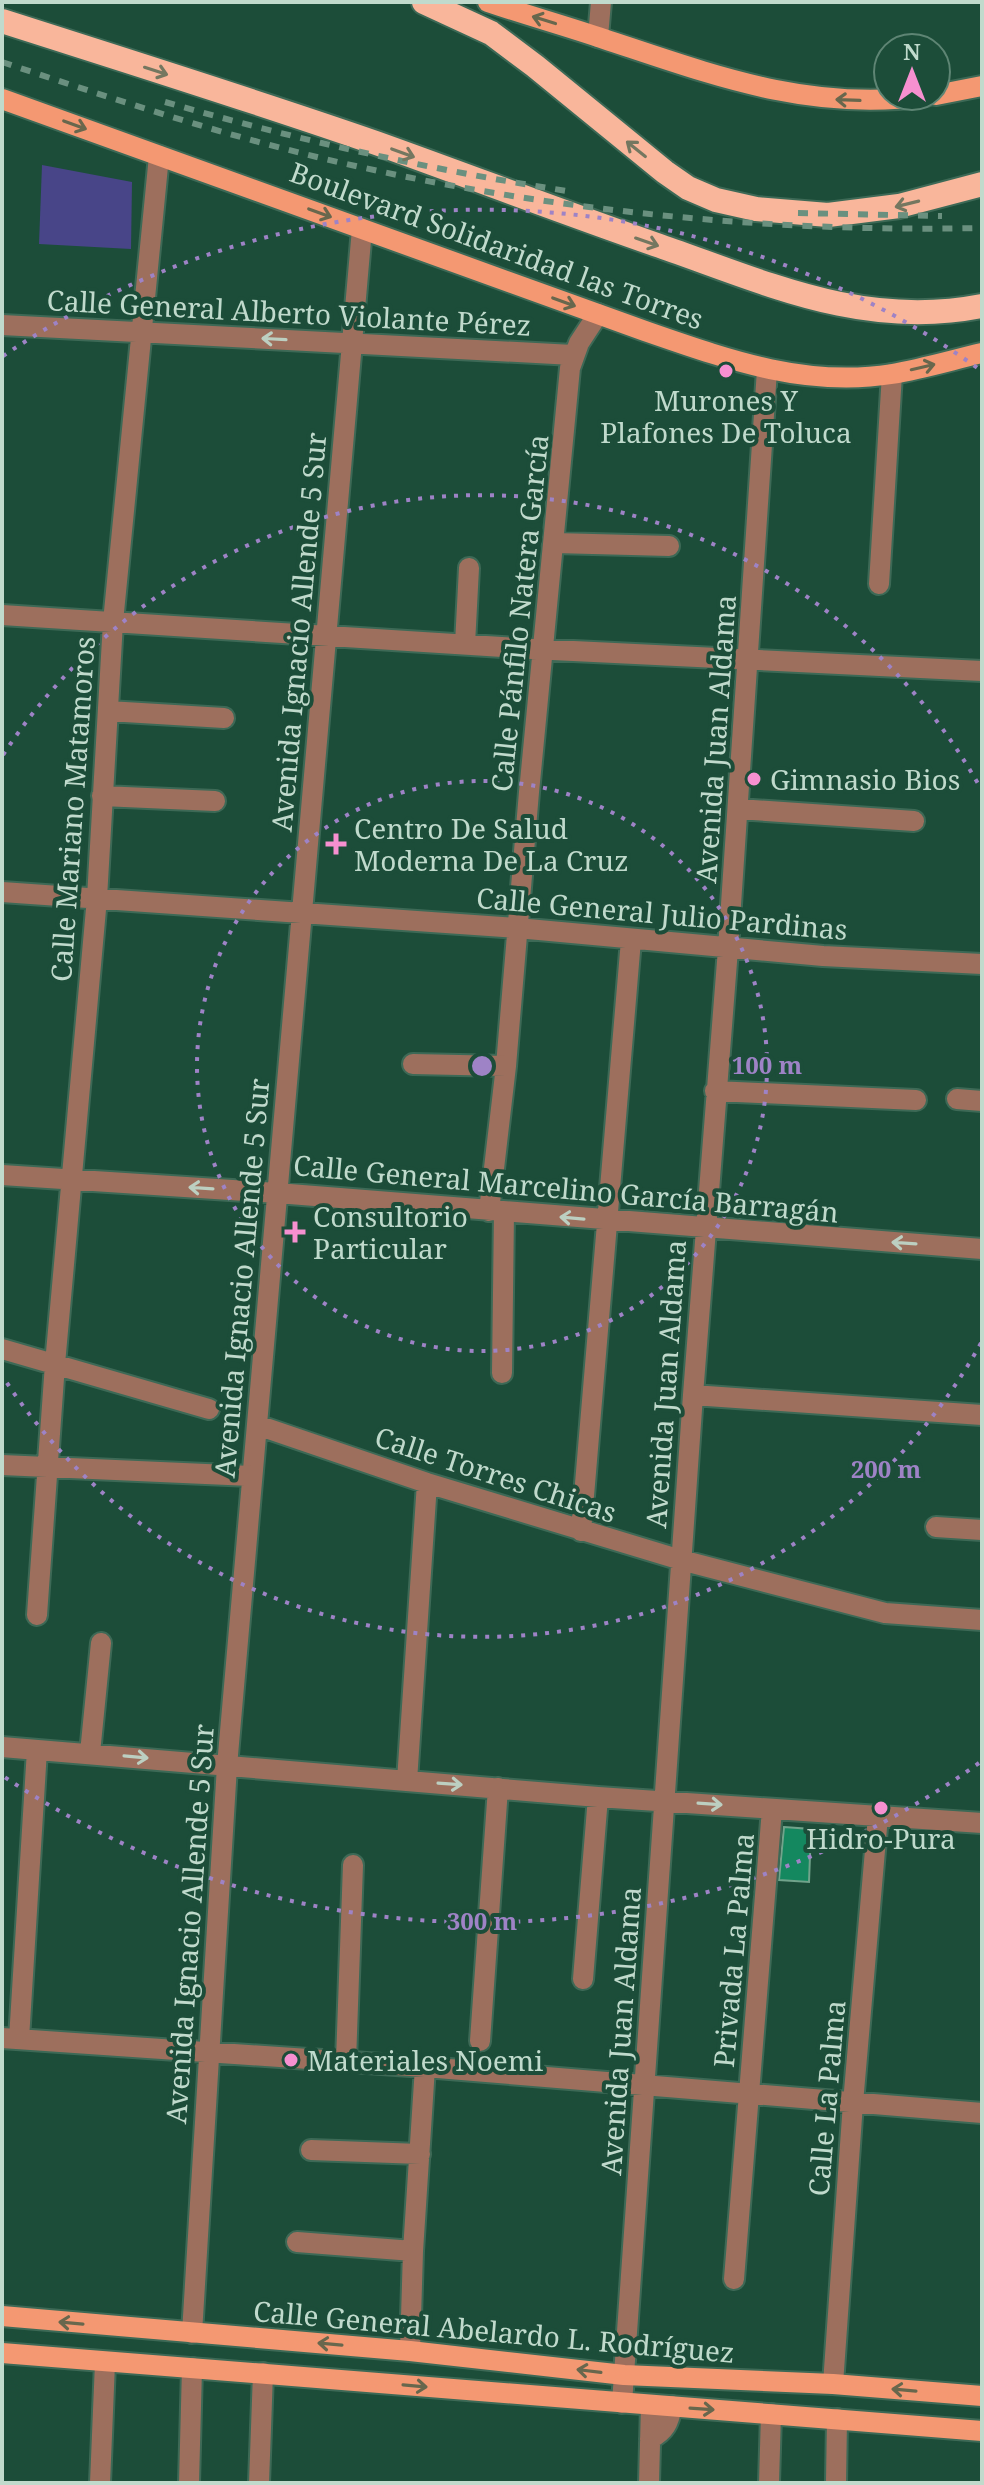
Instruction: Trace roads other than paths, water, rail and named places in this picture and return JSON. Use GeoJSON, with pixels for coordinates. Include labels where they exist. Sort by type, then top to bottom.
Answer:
{"type":"FeatureCollection","features":[{"type":"Feature","properties":{"kind":"highway"},"geometry":{"type":"LineString","coordinates":[[424,2],[491,33],[665,172],[688,188],[716,200],[768,210],[828,215],[899,206],[982,184]]}},
{"type":"Feature","properties":{"kind":"highway","name":"Boulevard Solidaridad las Torres"},"geometry":{"type":"LineString","coordinates":[[2,21],[373,143],[644,241],[828,303],[897,313],[942,312],[982,306]]}},
{"type":"Feature","properties":{"kind":"main road"},"geometry":{"type":"LineString","coordinates":[[488,2],[746,84],[803,96],[872,100]]}},
{"type":"Feature","properties":{"kind":"main road"},"geometry":{"type":"LineString","coordinates":[[952,92],[982,86]]}},
{"type":"Feature","properties":{"kind":"main road","name":"Boulevard Solidaridad las Torres"},"geometry":{"type":"LineString","coordinates":[[2,99],[598,314],[714,355],[767,370],[815,378],[845,379],[892,374],[982,353]]}},
{"type":"Feature","properties":{"kind":"main road","name":"Calle General Abelardo L. Rodríguez"},"geometry":{"type":"LineString","coordinates":[[2,2316],[410,2351],[624,2375],[833,2384],[982,2396]]}},
{"type":"Feature","properties":{"kind":"main road"},"geometry":{"type":"LineString","coordinates":[[2,2353],[982,2431]]}},
{"type":"Feature","properties":{"kind":"street"},"geometry":{"type":"LineString","coordinates":[[598,37],[601,2]]}},
{"type":"Feature","properties":{"kind":"street","name":"Calle Mariano Matamoros"},"geometry":{"type":"LineString","coordinates":[[37,1615],[55,1364],[97,898],[113,622],[159,156]]}},
{"type":"Feature","properties":{"kind":"street","name":"Avenida Ignacio Allende 5 Sur"},"geometry":{"type":"LineString","coordinates":[[192,2333],[227,1766],[362,229]]}},
{"type":"Feature","properties":{"kind":"street"},"geometry":{"type":"LineString","coordinates":[[573,355],[598,314]]}},
{"type":"Feature","properties":{"kind":"street","name":"Calle General Alberto Violante Pérez"},"geometry":{"type":"LineString","coordinates":[[2,325],[573,355]]}},
{"type":"Feature","properties":{"kind":"street","name":"Calle Pánfilo Natera García"},"geometry":{"type":"LineString","coordinates":[[502,1373],[496,1212],[506,1066],[573,355]]}},
{"type":"Feature","properties":{"kind":"street","name":"Avenida Juan Aldama"},"geometry":{"type":"LineString","coordinates":[[622,2403],[767,370]]}},
{"type":"Feature","properties":{"kind":"street"},"geometry":{"type":"LineString","coordinates":[[879,584],[892,374]]}},
{"type":"Feature","properties":{"kind":"street"},"geometry":{"type":"LineString","coordinates":[[555,543],[669,546]]}},
{"type":"Feature","properties":{"kind":"street"},"geometry":{"type":"LineString","coordinates":[[465,644],[469,568]]}},
{"type":"Feature","properties":{"kind":"street"},"geometry":{"type":"LineString","coordinates":[[2,615],[544,649],[982,671]]}},
{"type":"Feature","properties":{"kind":"street"},"geometry":{"type":"LineString","coordinates":[[108,711],[224,718]]}},
{"type":"Feature","properties":{"kind":"street"},"geometry":{"type":"LineString","coordinates":[[102,796],[215,801]]}},
{"type":"Feature","properties":{"kind":"street"},"geometry":{"type":"LineString","coordinates":[[738,809],[914,821]]}},
{"type":"Feature","properties":{"kind":"street","name":"Calle General Julio Pardinas"},"geometry":{"type":"LineString","coordinates":[[2,892],[517,928],[823,956],[982,964]]}},
{"type":"Feature","properties":{"kind":"street"},"geometry":{"type":"LineString","coordinates":[[581,1531],[631,940]]}},
{"type":"Feature","properties":{"kind":"street"},"geometry":{"type":"LineString","coordinates":[[413,1064],[506,1066]]}},
{"type":"Feature","properties":{"kind":"street"},"geometry":{"type":"LineString","coordinates":[[715,1091],[916,1100]]}},
{"type":"Feature","properties":{"kind":"street"},"geometry":{"type":"LineString","coordinates":[[957,1099],[982,1101]]}},
{"type":"Feature","properties":{"kind":"street","name":"Calle General Marcelino García Barragán"},"geometry":{"type":"LineString","coordinates":[[2,1175],[277,1193],[982,1249]]}},
{"type":"Feature","properties":{"kind":"street"},"geometry":{"type":"LineString","coordinates":[[2,1349],[209,1409]]}},
{"type":"Feature","properties":{"kind":"street"},"geometry":{"type":"LineString","coordinates":[[693,1395],[982,1415]]}},
{"type":"Feature","properties":{"kind":"street","name":"Calle Torres Chicas"},"geometry":{"type":"LineString","coordinates":[[257,1425],[427,1483],[681,1560],[860,1607],[913,1616],[982,1620]]}},
{"type":"Feature","properties":{"kind":"street"},"geometry":{"type":"LineString","coordinates":[[2,1465],[251,1476]]}},
{"type":"Feature","properties":{"kind":"street"},"geometry":{"type":"LineString","coordinates":[[407,1781],[427,1483]]}},
{"type":"Feature","properties":{"kind":"street"},"geometry":{"type":"LineString","coordinates":[[936,1527],[982,1530]]}},
{"type":"Feature","properties":{"kind":"street"},"geometry":{"type":"LineString","coordinates":[[90,1753],[101,1643]]}},
{"type":"Feature","properties":{"kind":"street"},"geometry":{"type":"LineString","coordinates":[[2,1747],[598,1797],[982,1823]]}},
{"type":"Feature","properties":{"kind":"street"},"geometry":{"type":"LineString","coordinates":[[37,1750],[10,2038],[425,2067],[982,2113]]}},
{"type":"Feature","properties":{"kind":"street"},"geometry":{"type":"LineString","coordinates":[[480,2041],[498,1788]]}},
{"type":"Feature","properties":{"kind":"street"},"geometry":{"type":"LineString","coordinates":[[583,1979],[598,1797]]}},
{"type":"Feature","properties":{"kind":"street","name":"Privada La Palma"},"geometry":{"type":"LineString","coordinates":[[734,2279],[772,1809]]}},
{"type":"Feature","properties":{"kind":"street","name":"Calle La Palma"},"geometry":{"type":"LineString","coordinates":[[833,2384],[878,1816]]}},
{"type":"Feature","properties":{"kind":"street"},"geometry":{"type":"LineString","coordinates":[[346,2061],[353,1865]]}},
{"type":"Feature","properties":{"kind":"street"},"geometry":{"type":"LineString","coordinates":[[410,2351],[425,2067]]}},
{"type":"Feature","properties":{"kind":"street"},"geometry":{"type":"LineString","coordinates":[[311,2150],[420,2154]]}},
{"type":"Feature","properties":{"kind":"street"},"geometry":{"type":"LineString","coordinates":[[297,2242],[413,2251]]}},
{"type":"Feature","properties":{"kind":"street"},"geometry":{"type":"LineString","coordinates":[[100,2483],[105,2363]]}},
{"type":"Feature","properties":{"kind":"street"},"geometry":{"type":"LineString","coordinates":[[189,2483],[192,2368]]}},
{"type":"Feature","properties":{"kind":"street"},"geometry":{"type":"LineString","coordinates":[[259,2483],[263,2373]]}},
{"type":"Feature","properties":{"kind":"street"},"geometry":{"type":"LineString","coordinates":[[649,2483],[651,2405]]}},
{"type":"Feature","properties":{"kind":"street"},"geometry":{"type":"LineString","coordinates":[[650,2439],[665,2429],[672,2406]]}},
{"type":"Feature","properties":{"kind":"street"},"geometry":{"type":"LineString","coordinates":[[769,2483],[771,2414]]}},
{"type":"Feature","properties":{"kind":"street"},"geometry":{"type":"LineString","coordinates":[[836,2483],[837,2419]]}},
{"type":"Feature","properties":{"kind":"railway"},"geometry":{"type":"LineString","coordinates":[[2,62],[281,148],[483,191],[649,214],[733,221],[899,229],[982,228]]}},
{"type":"Feature","properties":{"kind":"railway"},"geometry":{"type":"LineString","coordinates":[[165,102],[365,153],[567,191]]}},
{"type":"Feature","properties":{"kind":"railway"},"geometry":{"type":"LineString","coordinates":[[798,213],[942,216]]}},
{"type":"Feature","properties":{"kind":"place","name":"Murones Y Plafones De Toluca"},"geometry":{"type":"Point","coordinates":[726,371]}},
{"type":"Feature","properties":{"kind":"place","name":"Gimnasio Bios"},"geometry":{"type":"Point","coordinates":[754,779]}},
{"type":"Feature","properties":{"kind":"place","name":"Centro De Salud Moderna De La Cruz"},"geometry":{"type":"Point","coordinates":[336,844]}},
{"type":"Feature","properties":{"kind":"place","name":"Consultorio Particular"},"geometry":{"type":"Point","coordinates":[295,1232]}},
{"type":"Feature","properties":{"kind":"place","name":"Hidro-Pura"},"geometry":{"type":"Point","coordinates":[881,1808]}},
{"type":"Feature","properties":{"kind":"place","name":"Materiales Noemi"},"geometry":{"type":"Point","coordinates":[291,2060]}}]}
